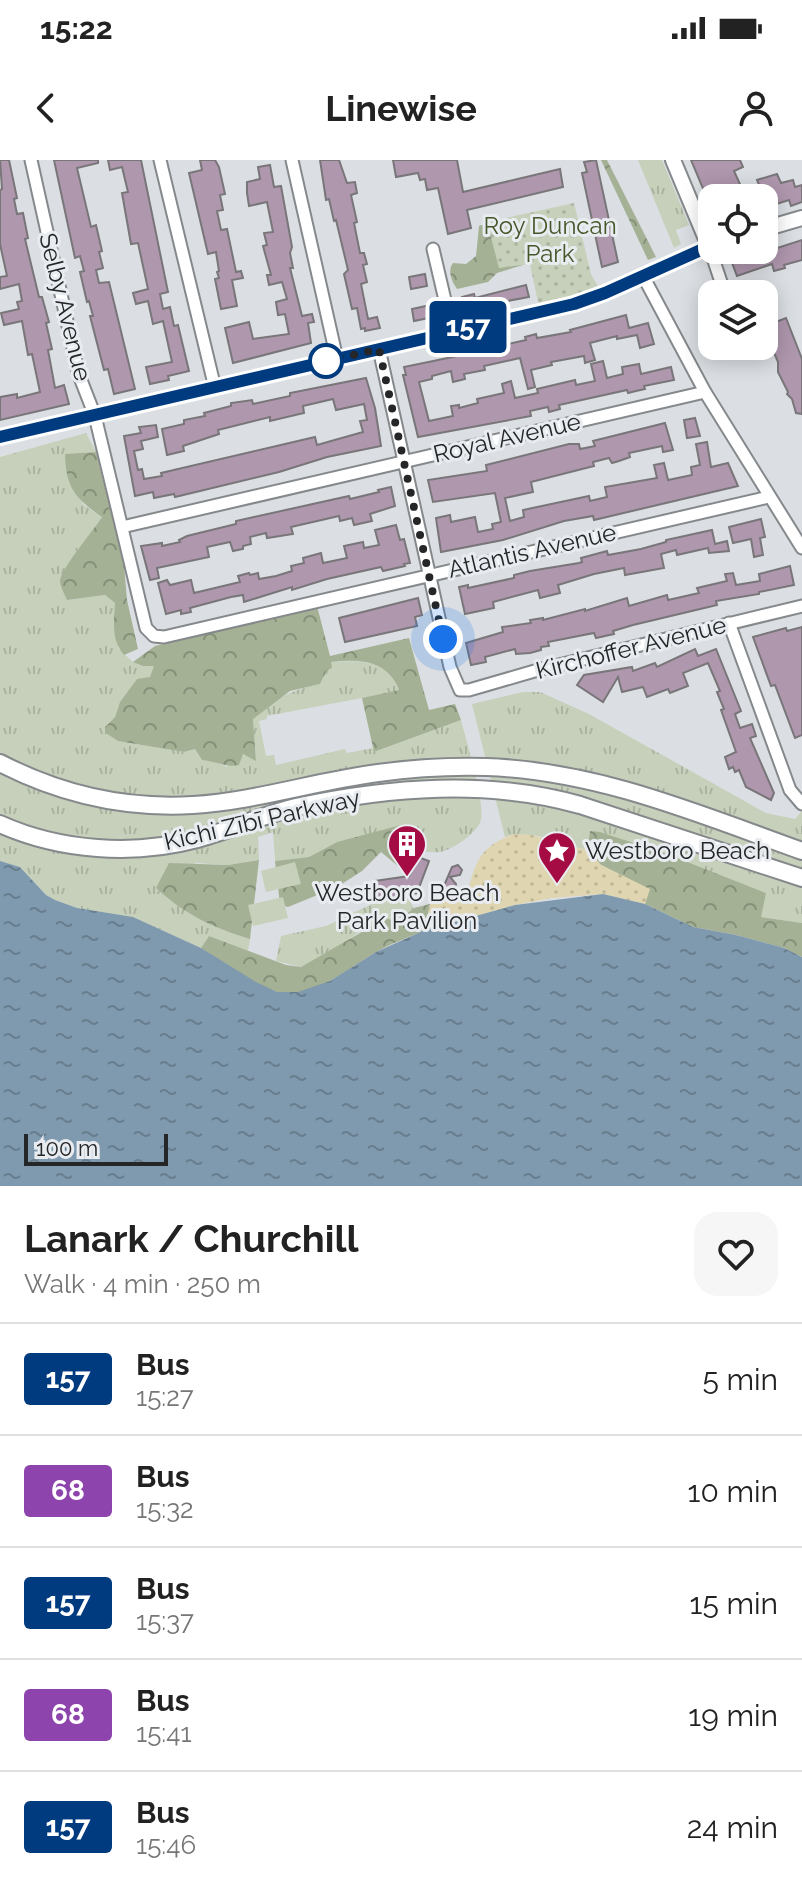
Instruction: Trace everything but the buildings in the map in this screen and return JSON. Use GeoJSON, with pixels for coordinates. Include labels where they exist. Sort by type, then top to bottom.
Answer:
{"type":"FeatureCollection","features":[{"type":"Feature","properties":{"kind":"highway","name":"Kichi Zībī Parkway"},"geometry":{"type":"LineString","coordinates":[[0,763],[74,793],[147,805],[226,802],[378,773],[469,767],[541,772],[613,785],[802,851]]}},
{"type":"Feature","properties":{"kind":"highway","name":"Kichi Zībī Parkway"},"geometry":{"type":"LineString","coordinates":[[0,824],[33,836],[73,845],[152,847],[195,840],[263,816],[314,804],[414,789],[492,789],[572,802],[802,878]]}},
{"type":"Feature","properties":{"kind":"main road"},"geometry":{"type":"LineString","coordinates":[[673,160],[698,217]]}},
{"type":"Feature","properties":{"kind":"main road"},"geometry":{"type":"LineString","coordinates":[[778,225],[802,218]]}},
{"type":"Feature","properties":{"kind":"street","name":"Selby Avenue"},"geometry":{"type":"LineString","coordinates":[[31,160],[79,375],[95,416],[146,628],[154,636]]}},
{"type":"Feature","properties":{"kind":"street"},"geometry":{"type":"LineString","coordinates":[[160,160],[215,388]]}},
{"type":"Feature","properties":{"kind":"street"},"geometry":{"type":"LineString","coordinates":[[292,160],[337,359]]}},
{"type":"Feature","properties":{"kind":"street"},"geometry":{"type":"LineString","coordinates":[[433,249],[452,330]]}},
{"type":"Feature","properties":{"kind":"street"},"geometry":{"type":"LineString","coordinates":[[0,437],[585,301],[698,251]]}},
{"type":"Feature","properties":{"kind":"street"},"geometry":{"type":"LineString","coordinates":[[643,276],[705,392],[802,548]]}},
{"type":"Feature","properties":{"kind":"street"},"geometry":{"type":"LineString","coordinates":[[379,349],[429,574]]}},
{"type":"Feature","properties":{"kind":"street","name":"Royal Avenue"},"geometry":{"type":"LineString","coordinates":[[122,527],[705,392]]}},
{"type":"Feature","properties":{"kind":"street","name":"Atlantis Avenue"},"geometry":{"type":"LineString","coordinates":[[154,636],[164,637],[769,497]]}},
{"type":"Feature","properties":{"kind":"street","name":"Kirchoffer Avenue"},"geometry":{"type":"LineString","coordinates":[[429,574],[450,667],[460,690],[802,606]]}},
{"type":"Feature","properties":{"kind":"street"},"geometry":{"type":"LineString","coordinates":[[729,623],[790,790],[801,803]]}},
{"type":"Feature","properties":{"kind":"green space"},"geometry":{"type":"Polygon","coordinates":[[[601,160],[607,160],[656,257],[648,260],[601,160]]]}},
{"type":"Feature","properties":{"kind":"green space"},"geometry":{"type":"Polygon","coordinates":[[[638,160],[662,160],[689,225],[676,230],[681,244],[674,248],[638,160]]]}},
{"type":"Feature","properties":{"kind":"green space","name":"Roy Duncan Park"},"geometry":{"type":"Polygon","coordinates":[[[574,203],[591,274],[600,290],[539,307],[530,264],[499,268],[487,222],[574,203]]]}},
{"type":"Feature","properties":{"kind":"green space"},"geometry":{"type":"Polygon","coordinates":[[[481,225],[491,227],[523,265],[497,273],[488,282],[457,289],[451,276],[451,266],[453,263],[466,264],[476,256],[481,225]]]}},
{"type":"Feature","properties":{"kind":"green space"},"geometry":{"type":"Polygon","coordinates":[[[86,433],[96,452],[65,454],[83,504],[102,517],[87,541],[67,600],[105,595],[115,603],[118,648],[133,662],[155,665],[150,678],[137,680],[120,702],[115,717],[105,727],[118,741],[184,752],[195,749],[202,760],[227,767],[243,754],[256,760],[253,719],[261,712],[284,696],[320,684],[331,662],[372,664],[388,673],[399,691],[267,716],[267,719],[259,721],[266,756],[274,755],[276,765],[345,749],[347,753],[374,748],[375,752],[461,720],[481,803],[480,823],[473,832],[440,852],[415,851],[416,843],[337,842],[309,857],[275,861],[273,832],[258,837],[259,860],[228,865],[196,863],[156,888],[200,919],[250,939],[248,951],[209,936],[201,948],[135,918],[77,908],[46,895],[20,867],[0,861],[0,457],[86,433]]]}},
{"type":"Feature","properties":{"kind":"green space"},"geometry":{"type":"Polygon","coordinates":[[[96,452],[124,565],[127,600],[138,649],[124,655],[115,637],[115,603],[105,595],[67,600],[60,582],[71,560],[102,517],[74,491],[67,476],[65,454],[96,452]]]}},
{"type":"Feature","properties":{"kind":"green space"},"geometry":{"type":"Polygon","coordinates":[[[317,606],[330,656],[409,638],[429,710],[455,704],[461,720],[374,752],[362,698],[399,690],[394,680],[380,667],[342,661],[331,662],[332,668],[327,670],[320,684],[290,691],[253,719],[256,761],[243,754],[239,765],[225,765],[202,760],[195,749],[184,752],[118,741],[106,733],[105,727],[115,717],[120,702],[137,679],[150,677],[154,666],[133,662],[155,646],[317,606]]]}},
{"type":"Feature","properties":{"kind":"green space"},"geometry":{"type":"Polygon","coordinates":[[[523,692],[540,692],[589,714],[766,813],[795,819],[802,811],[802,923],[761,917],[590,831],[587,850],[536,836],[505,837],[472,704],[523,692]]]}},
{"type":"Feature","properties":{"kind":"green space"},"geometry":{"type":"Polygon","coordinates":[[[401,825],[415,841],[411,863],[399,867],[381,852],[362,871],[337,887],[288,907],[280,905],[275,861],[309,857],[337,842],[401,825]]]}},
{"type":"Feature","properties":{"kind":"green space"},"geometry":{"type":"Polygon","coordinates":[[[590,831],[667,854],[766,893],[761,917],[802,923],[802,957],[784,948],[693,927],[645,904],[649,889],[601,865],[587,850],[590,831]]]}},
{"type":"Feature","properties":{"kind":"green space"},"geometry":{"type":"Polygon","coordinates":[[[259,860],[250,939],[200,919],[156,888],[169,863],[228,865],[259,860]]]}},
{"type":"Feature","properties":{"kind":"green space"},"geometry":{"type":"Polygon","coordinates":[[[295,862],[301,884],[266,892],[261,871],[295,862]]]}},
{"type":"Feature","properties":{"kind":"green space"},"geometry":{"type":"Polygon","coordinates":[[[407,896],[414,908],[395,922],[359,932],[301,967],[276,961],[281,936],[326,926],[378,901],[407,896]]]}},
{"type":"Feature","properties":{"kind":"green space"},"geometry":{"type":"Polygon","coordinates":[[[283,897],[288,918],[253,926],[248,905],[283,897]]]}},
{"type":"Feature","properties":{"kind":"green space"},"geometry":{"type":"Polygon","coordinates":[[[430,904],[425,930],[379,950],[328,982],[303,992],[277,992],[258,985],[201,948],[209,936],[286,965],[301,967],[386,918],[396,922],[414,908],[430,904]]]}},
{"type":"Feature","properties":{"kind":"sand","name":"Westboro Beach"},"geometry":{"type":"Polygon","coordinates":[[[514,834],[532,835],[587,850],[601,865],[650,889],[645,904],[603,894],[552,898],[425,930],[430,904],[468,891],[482,855],[494,843],[514,834]]]}},
{"type":"Feature","properties":{"kind":"water"},"geometry":{"type":"Polygon","coordinates":[[[0,861],[20,867],[46,895],[55,900],[77,908],[133,917],[201,948],[277,992],[298,992],[330,981],[376,952],[425,930],[515,905],[603,894],[645,904],[693,927],[784,948],[802,957],[802,1186],[0,1186],[0,861]]]}},
{"type":"Feature","properties":{"kind":"bus line","name":"157"},"geometry":{"type":"LineString","coordinates":[[0,437],[574,304],[698,251]]}},
{"type":"Feature","properties":{"kind":"place","name":"Westboro Beach Park Pavilion"},"geometry":{"type":"Point","coordinates":[407,878]}},
{"type":"Feature","properties":{"kind":"place","name":"Westboro Beach"},"geometry":{"type":"Point","coordinates":[557,885]}},
{"type":"Feature","properties":{"kind":"route"},"geometry":{"type":"LineString","coordinates":[[326,361],[379,349],[443,639]]}}]}
